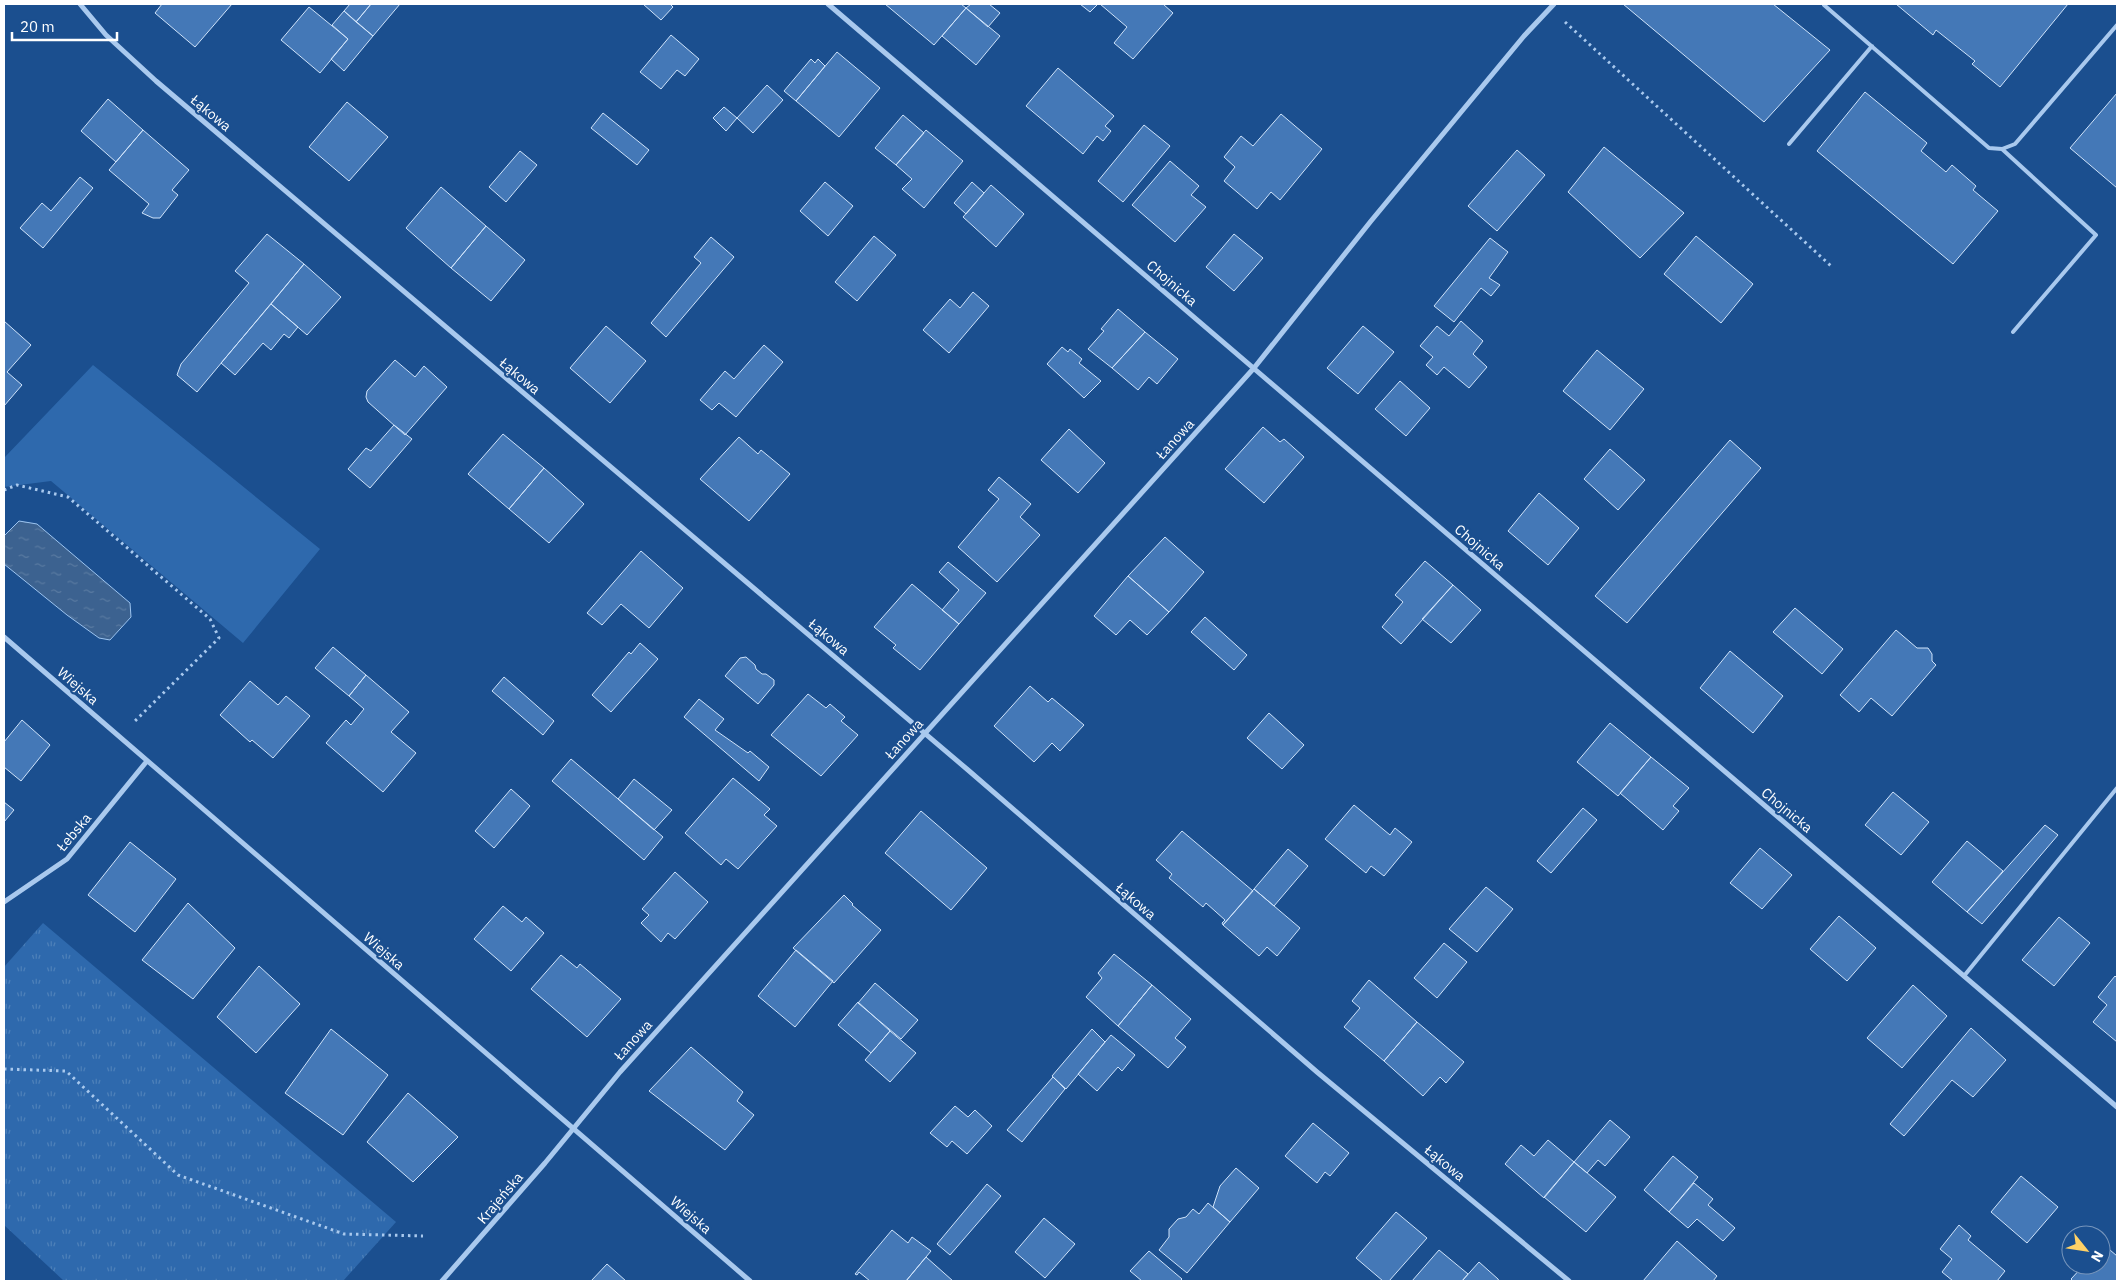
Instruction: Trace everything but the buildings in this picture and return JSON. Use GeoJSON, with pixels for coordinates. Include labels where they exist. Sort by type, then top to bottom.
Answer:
{"type":"FeatureCollection","features":[{"type":"Feature","properties":{"kind":"street","name":"Łąkowa"},"geometry":{"type":"LineString","coordinates":[[80,4],[106,35],[156,81],[925,733],[1317,1072],[1569,1281]]}},
{"type":"Feature","properties":{"kind":"street","name":"Chojnicka"},"geometry":{"type":"LineString","coordinates":[[828,4],[2117,1107]]}},
{"type":"Feature","properties":{"kind":"street","name":"Łanowa"},"geometry":{"type":"LineString","coordinates":[[574,1128],[620,1072],[1254,368],[1371,221],[1524,36],[1552,6]]}},
{"type":"Feature","properties":{"kind":"street","name":"Wiejska"},"geometry":{"type":"LineString","coordinates":[[4,637],[750,1281]]}},
{"type":"Feature","properties":{"kind":"street","name":"Łebska"},"geometry":{"type":"LineString","coordinates":[[4,902],[67,859],[147,761]]}},
{"type":"Feature","properties":{"kind":"street","name":"Krajeńska"},"geometry":{"type":"LineString","coordinates":[[442,1281],[574,1128]]}},
{"type":"Feature","properties":{"kind":"lane"},"geometry":{"type":"LineString","coordinates":[[1824,4],[1990,148],[2002,149],[2015,144],[2117,25]]}},
{"type":"Feature","properties":{"kind":"lane"},"geometry":{"type":"LineString","coordinates":[[1789,144],[1872,46]]}},
{"type":"Feature","properties":{"kind":"lane"},"geometry":{"type":"LineString","coordinates":[[2002,149],[2096,235],[2013,332]]}},
{"type":"Feature","properties":{"kind":"lane"},"geometry":{"type":"LineString","coordinates":[[1964,976],[2117,788]]}},
{"type":"Feature","properties":{"kind":"path"},"geometry":{"type":"LineString","coordinates":[[1552,6],[1831,266]]}},
{"type":"Feature","properties":{"kind":"path"},"geometry":{"type":"LineString","coordinates":[[4,490],[17,485],[68,497],[210,619],[220,638],[135,721]]}},
{"type":"Feature","properties":{"kind":"path"},"geometry":{"type":"LineString","coordinates":[[4,1069],[66,1071],[178,1176],[344,1234],[422,1236]]}},
{"type":"Feature","properties":{"kind":"green space"},"geometry":{"type":"Polygon","coordinates":[[[93,365],[320,549],[243,643],[51,481],[4,487],[4,458],[93,365]]]}},
{"type":"Feature","properties":{"kind":"green space"},"geometry":{"type":"Polygon","coordinates":[[[43,923],[396,1222],[343,1281],[64,1281],[4,1225],[4,967],[43,923]]]}},
{"type":"Feature","properties":{"kind":"water"},"geometry":{"type":"Polygon","coordinates":[[[19,521],[37,524],[130,603],[131,617],[110,640],[99,638],[67,615],[4,564],[4,536],[19,521]]]}}]}
